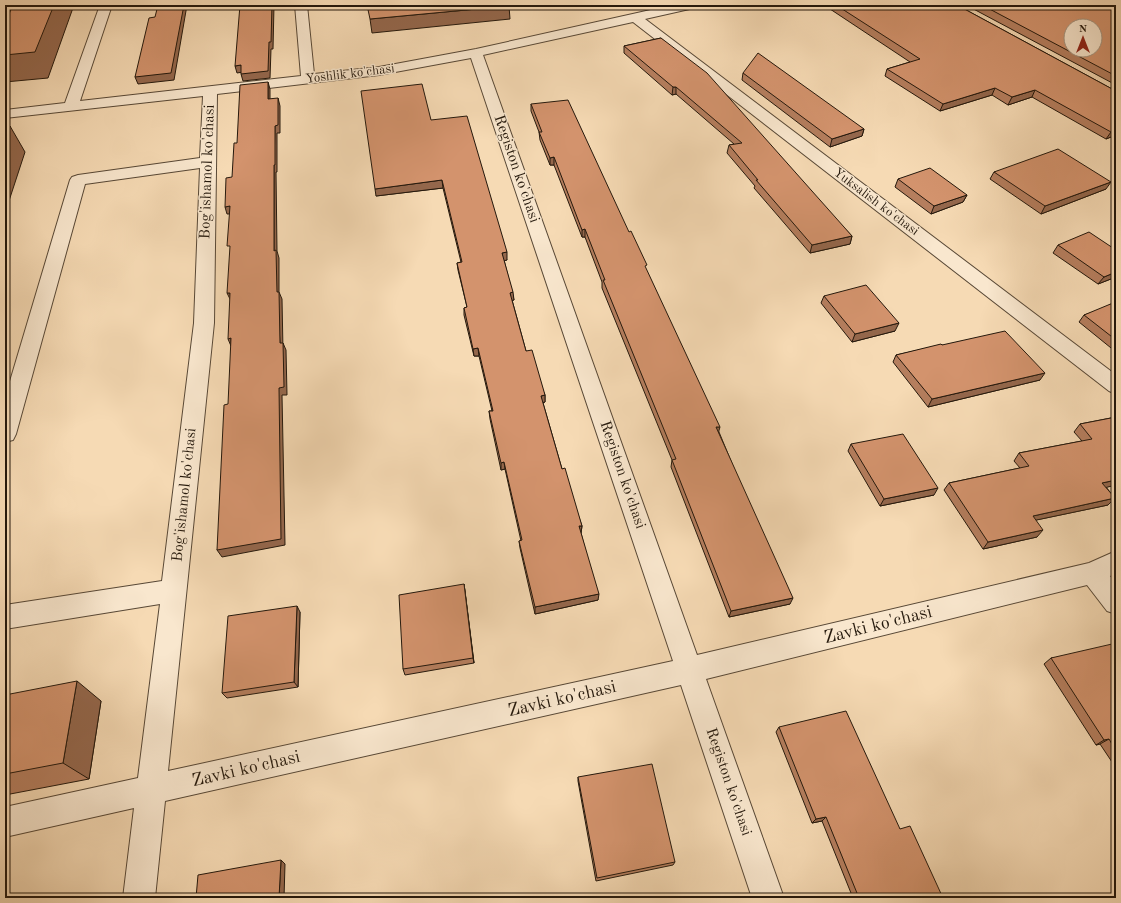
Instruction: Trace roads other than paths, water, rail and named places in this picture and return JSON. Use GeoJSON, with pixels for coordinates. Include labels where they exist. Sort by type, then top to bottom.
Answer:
{"type":"FeatureCollection","features":[{"type":"Feature","properties":{"kind":"street"},"geometry":{"type":"LineString","coordinates":[[72,107],[106,5]]}},
{"type":"Feature","properties":{"kind":"street"},"geometry":{"type":"LineString","coordinates":[[301,5],[308,79]]}},
{"type":"Feature","properties":{"kind":"street","name":"Yoshlik ko'chasi"},"geometry":{"type":"LineString","coordinates":[[5,114],[379,71],[476,53],[690,5]]}},
{"type":"Feature","properties":{"kind":"street","name":"Yuksalish ko'chasi"},"geometry":{"type":"LineString","coordinates":[[636,18],[1116,386]]}},
{"type":"Feature","properties":{"kind":"street","name":"Registon ko'chasi"},"geometry":{"type":"LineString","coordinates":[[476,53],[768,898]]}},
{"type":"Feature","properties":{"kind":"street","name":"Bog'ishamol ko'chasi"},"geometry":{"type":"LineString","coordinates":[[139,898],[204,323],[210,91]]}},
{"type":"Feature","properties":{"kind":"street"},"geometry":{"type":"LineString","coordinates":[[5,434],[78,180],[208,162]]}},
{"type":"Feature","properties":{"kind":"street","name":"Zavki ko'chasi"},"geometry":{"type":"LineString","coordinates":[[5,822],[690,670],[1092,573],[1116,562]]}},
{"type":"Feature","properties":{"kind":"street"},"geometry":{"type":"LineString","coordinates":[[1092,573],[1116,603]]}},
{"type":"Feature","properties":{"kind":"street"},"geometry":{"type":"LineString","coordinates":[[5,617],[174,590]]}}]}
